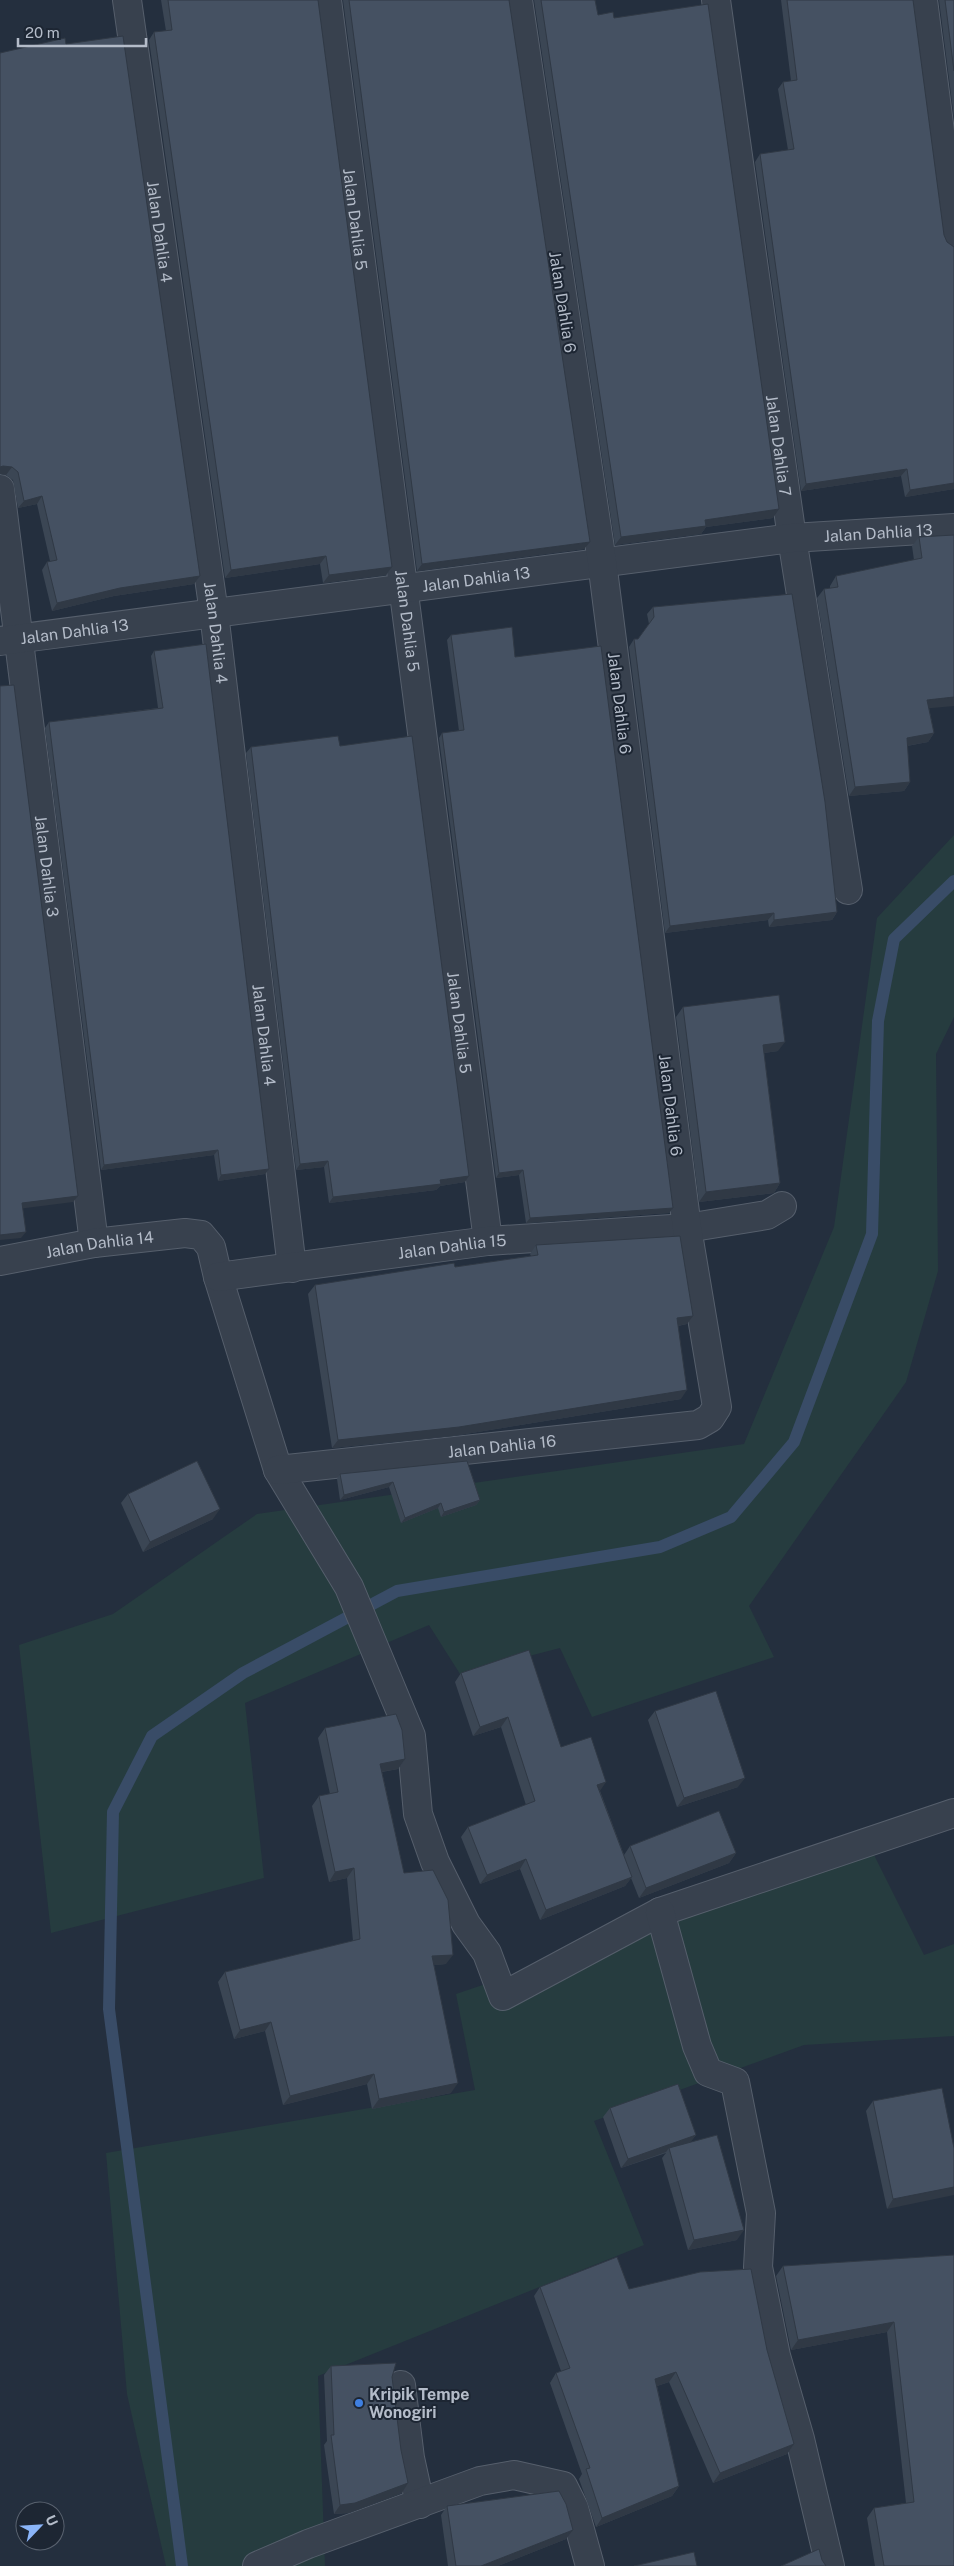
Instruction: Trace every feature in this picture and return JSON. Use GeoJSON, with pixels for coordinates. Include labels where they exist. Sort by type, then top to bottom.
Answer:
{"type":"FeatureCollection","features":[{"type":"Feature","properties":{"kind":"street","name":"Jalan Dahlia 4"},"geometry":{"type":"LineString","coordinates":[[127,0],[214,613],[292,1268]]}},
{"type":"Feature","properties":{"kind":"street","name":"Jalan Dahlia 5"},"geometry":{"type":"LineString","coordinates":[[327,0],[488,1241]]}},
{"type":"Feature","properties":{"kind":"street","name":"Jalan Dahlia 6"},"geometry":{"type":"LineString","coordinates":[[518,0],[602,562],[687,1228],[717,1407]]}},
{"type":"Feature","properties":{"kind":"street","name":"Jalan Dahlia 7"},"geometry":{"type":"LineString","coordinates":[[716,0],[792,538],[848,890]]}},
{"type":"Feature","properties":{"kind":"street"},"geometry":{"type":"LineString","coordinates":[[923,0],[954,240]]}},
{"type":"Feature","properties":{"kind":"street","name":"Jalan Dahlia 3"},"geometry":{"type":"LineString","coordinates":[[0,489],[10,640],[94,1243]]}},
{"type":"Feature","properties":{"kind":"street","name":"Jalan Dahlia 13"},"geometry":{"type":"LineString","coordinates":[[10,640],[792,538],[954,528]]}},
{"type":"Feature","properties":{"kind":"street","name":"Jalan Dahlia 15"},"geometry":{"type":"LineString","coordinates":[[218,1277],[488,1241],[687,1228],[767,1215],[782,1206]]}},
{"type":"Feature","properties":{"kind":"street","name":"Jalan Dahlia 14"},"geometry":{"type":"LineString","coordinates":[[0,1261],[94,1243],[185,1233],[201,1235],[211,1247],[218,1277]]}},
{"type":"Feature","properties":{"kind":"street"},"geometry":{"type":"LineString","coordinates":[[218,1277],[278,1470],[350,1587],[411,1736],[418,1814],[435,1862],[466,1924],[487,1953],[504,1996],[660,1912],[954,1813]]}},
{"type":"Feature","properties":{"kind":"street","name":"Jalan Dahlia 16"},"geometry":{"type":"LineString","coordinates":[[278,1470],[698,1425],[710,1418],[717,1407]]}},
{"type":"Feature","properties":{"kind":"street"},"geometry":{"type":"LineString","coordinates":[[660,1912],[697,2046],[708,2072],[735,2082],[761,2213],[758,2268],[776,2356],[800,2439],[830,2566]]}},
{"type":"Feature","properties":{"kind":"street"},"geometry":{"type":"LineString","coordinates":[[401,2385],[410,2458],[420,2504]]}},
{"type":"Feature","properties":{"kind":"street"},"geometry":{"type":"LineString","coordinates":[[257,2566],[308,2544],[480,2481],[514,2475],[563,2486],[574,2508],[590,2566]]}},
{"type":"Feature","properties":{"kind":"green space"},"geometry":{"type":"Polygon","coordinates":[[[954,835],[954,1017],[936,1054],[938,1271],[906,1382],[749,1606],[774,1657],[592,1717],[560,1648],[460,1674],[429,1625],[245,1703],[264,1878],[51,1933],[19,1645],[113,1614],[257,1514],[744,1444],[834,1227],[877,918],[954,835]]]}},
{"type":"Feature","properties":{"kind":"green space"},"geometry":{"type":"Polygon","coordinates":[[[873,1853],[924,1955],[954,1944],[954,2036],[804,2045],[594,2121],[644,2245],[318,2376],[325,2566],[166,2566],[127,2394],[106,2153],[475,2090],[456,1994],[873,1853]]]}},
{"type":"Feature","properties":{"kind":"building"},"geometry":{"type":"Polygon","coordinates":[[[168,0],[318,0],[392,567],[329,575],[326,556],[231,570],[154,32],[172,30],[168,0]]]}},
{"type":"Feature","properties":{"kind":"building"},"geometry":{"type":"Polygon","coordinates":[[[349,0],[509,0],[590,542],[422,564],[349,0]]]}},
{"type":"Feature","properties":{"kind":"building"},"geometry":{"type":"Polygon","coordinates":[[[541,0],[595,0],[598,15],[613,12],[614,18],[708,4],[779,509],[705,520],[706,526],[621,537],[541,0]]]}},
{"type":"Feature","properties":{"kind":"building"},"geometry":{"type":"Polygon","coordinates":[[[787,0],[913,0],[944,235],[947,242],[954,247],[954,483],[910,490],[907,469],[806,484],[760,154],[794,149],[783,82],[797,80],[787,0]]]}},
{"type":"Feature","properties":{"kind":"building"},"geometry":{"type":"Polygon","coordinates":[[[945,0],[954,0],[954,71],[945,0]]]}},
{"type":"Feature","properties":{"kind":"building"},"geometry":{"type":"Polygon","coordinates":[[[123,36],[200,576],[120,588],[57,603],[47,562],[57,560],[42,496],[24,501],[18,472],[12,467],[0,467],[0,53],[65,38],[66,44],[123,36]]]}},
{"type":"Feature","properties":{"kind":"building"},"geometry":{"type":"Polygon","coordinates":[[[954,535],[954,697],[927,700],[934,733],[907,738],[910,782],[855,787],[824,589],[838,587],[836,576],[922,558],[919,537],[954,535]]]}},
{"type":"Feature","properties":{"kind":"building"},"geometry":{"type":"Polygon","coordinates":[[[792,594],[825,802],[837,912],[774,920],[774,913],[670,926],[634,639],[638,639],[654,617],[653,607],[792,594]]]}},
{"type":"Feature","properties":{"kind":"building"},"geometry":{"type":"Polygon","coordinates":[[[512,627],[515,657],[601,646],[673,1208],[530,1218],[523,1170],[499,1173],[442,733],[464,730],[451,635],[512,627]]]}},
{"type":"Feature","properties":{"kind":"building"},"geometry":{"type":"Polygon","coordinates":[[[206,644],[269,1169],[221,1175],[218,1150],[104,1165],[49,722],[163,708],[154,651],[206,644]]]}},
{"type":"Feature","properties":{"kind":"building"},"geometry":{"type":"Polygon","coordinates":[[[14,685],[78,1196],[22,1203],[26,1232],[0,1235],[0,686],[14,685]]]}},
{"type":"Feature","properties":{"kind":"building"},"geometry":{"type":"Polygon","coordinates":[[[338,736],[340,746],[412,736],[469,1176],[440,1180],[441,1184],[333,1197],[328,1161],[300,1164],[251,747],[338,736]]]}},
{"type":"Feature","properties":{"kind":"building"},"geometry":{"type":"Polygon","coordinates":[[[779,995],[785,1042],[763,1045],[780,1183],[706,1192],[683,1007],[779,995]]]}},
{"type":"Feature","properties":{"kind":"building"},"geometry":{"type":"Polygon","coordinates":[[[680,1236],[693,1316],[677,1318],[687,1390],[459,1427],[338,1440],[315,1285],[454,1263],[455,1267],[538,1255],[536,1245],[680,1236]]]}},
{"type":"Feature","properties":{"kind":"building"},"geometry":{"type":"Polygon","coordinates":[[[197,1461],[220,1509],[150,1542],[128,1494],[197,1461]]]}},
{"type":"Feature","properties":{"kind":"building"},"geometry":{"type":"Polygon","coordinates":[[[467,1461],[480,1500],[444,1512],[441,1503],[405,1518],[393,1482],[344,1495],[340,1474],[467,1461]]]}},
{"type":"Feature","properties":{"kind":"building"},"geometry":{"type":"Polygon","coordinates":[[[529,1650],[561,1747],[591,1737],[606,1782],[597,1785],[632,1877],[546,1910],[526,1859],[487,1875],[468,1827],[535,1801],[508,1717],[480,1727],[461,1673],[529,1650]]]}},
{"type":"Feature","properties":{"kind":"building"},"geometry":{"type":"Polygon","coordinates":[[[716,1691],[745,1778],[684,1798],[655,1711],[716,1691]]]}},
{"type":"Feature","properties":{"kind":"building"},"geometry":{"type":"Polygon","coordinates":[[[396,1714],[402,1730],[405,1759],[380,1764],[404,1873],[433,1870],[448,1900],[453,1955],[432,1956],[458,2083],[379,2099],[374,2074],[290,2096],[271,2022],[240,2030],[225,1972],[360,1939],[354,1868],[335,1872],[319,1796],[338,1792],[325,1728],[396,1714]]]}},
{"type":"Feature","properties":{"kind":"building"},"geometry":{"type":"Polygon","coordinates":[[[719,1811],[736,1853],[646,1888],[630,1846],[719,1811]]]}},
{"type":"Feature","properties":{"kind":"building"},"geometry":{"type":"Polygon","coordinates":[[[678,2084],[696,2135],[628,2159],[610,2108],[678,2084]]]}},
{"type":"Feature","properties":{"kind":"building"},"geometry":{"type":"Polygon","coordinates":[[[942,2088],[954,2148],[954,2187],[893,2199],[873,2101],[942,2088]]]}},
{"type":"Feature","properties":{"kind":"building"},"geometry":{"type":"Polygon","coordinates":[[[717,2135],[744,2230],[694,2240],[669,2148],[717,2135]]]}},
{"type":"Feature","properties":{"kind":"building"},"geometry":{"type":"Polygon","coordinates":[[[954,2255],[954,2566],[884,2566],[874,2508],[914,2502],[894,2322],[798,2340],[783,2266],[954,2255]]]}},
{"type":"Feature","properties":{"kind":"building"},"geometry":{"type":"Polygon","coordinates":[[[617,2257],[629,2289],[700,2272],[751,2269],[767,2350],[794,2444],[720,2473],[676,2372],[655,2379],[679,2486],[602,2518],[586,2469],[590,2468],[556,2373],[570,2368],[540,2287],[617,2257]]]}},
{"type":"Feature","properties":{"kind":"building"},"geometry":{"type":"Polygon","coordinates":[[[396,2363],[392,2377],[401,2450],[408,2483],[355,2503],[340,2505],[331,2435],[334,2435],[331,2366],[396,2363]]]}},
{"type":"Feature","properties":{"kind":"building"},"geometry":{"type":"Polygon","coordinates":[[[559,2491],[566,2504],[573,2530],[481,2566],[456,2566],[447,2506],[559,2491]]]}},
{"type":"Feature","properties":{"kind":"building"},"geometry":{"type":"Polygon","coordinates":[[[819,2549],[826,2566],[781,2566],[819,2549]]]}},
{"type":"Feature","properties":{"kind":"building"},"geometry":{"type":"Polygon","coordinates":[[[694,2552],[697,2566],[634,2566],[694,2552]]]}},
{"type":"Feature","properties":{"kind":"waterway"},"geometry":{"type":"LineString","coordinates":[[182,2566],[109,2009],[113,1812],[152,1736],[243,1673],[397,1591],[660,1547],[731,1517],[794,1442],[872,1234],[878,1021],[894,939],[954,881]]}},
{"type":"Feature","properties":{"kind":"place","name":"Kripik Tempe Wonogiri"},"geometry":{"type":"Point","coordinates":[359,2403]}}]}
